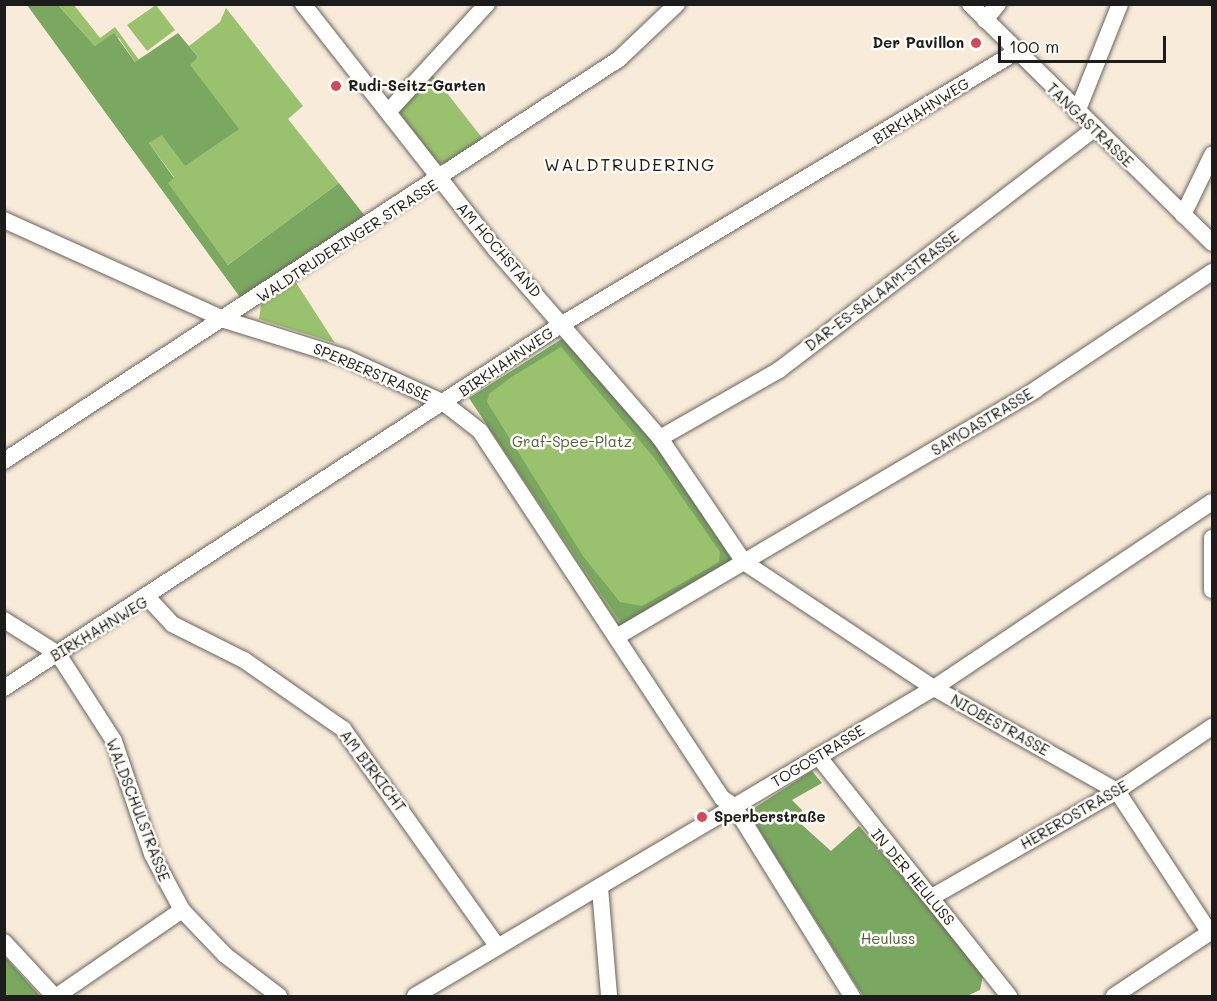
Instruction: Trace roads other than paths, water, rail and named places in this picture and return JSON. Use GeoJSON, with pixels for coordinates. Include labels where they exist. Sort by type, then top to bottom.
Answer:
{"type":"FeatureCollection","features":[{"type":"Feature","properties":{"kind":"street","name":"AM HOCHSTAND"},"geometry":{"type":"LineString","coordinates":[[303,4],[440,180],[564,324]]}},
{"type":"Feature","properties":{"kind":"street"},"geometry":{"type":"LineString","coordinates":[[388,112],[487,4]]}},
{"type":"Feature","properties":{"kind":"street","name":"WALDTRUDERINGER STRASSE"},"geometry":{"type":"LineString","coordinates":[[4,461],[225,321],[619,59],[677,4]]}},
{"type":"Feature","properties":{"kind":"street","name":"TANGASTRASSE"},"geometry":{"type":"LineString","coordinates":[[970,4],[1016,52],[1212,243]]}},
{"type":"Feature","properties":{"kind":"street"},"geometry":{"type":"LineString","coordinates":[[985,20],[998,4]]}},
{"type":"Feature","properties":{"kind":"street"},"geometry":{"type":"LineString","coordinates":[[1077,112],[1120,4]]}},
{"type":"Feature","properties":{"kind":"street","name":"BIRKHAHNWEG"},"geometry":{"type":"LineString","coordinates":[[4,688],[149,599],[564,324],[1016,52]]}},
{"type":"Feature","properties":{"kind":"street","name":"DAR-ES-SALAAM-STRASSE"},"geometry":{"type":"LineString","coordinates":[[660,438],[779,370],[1094,129]]}},
{"type":"Feature","properties":{"kind":"street"},"geometry":{"type":"LineString","coordinates":[[1183,215],[1212,155]]}},
{"type":"Feature","properties":{"kind":"street","name":"SPERBERSTRASSE"},"geometry":{"type":"LineString","coordinates":[[4,220],[225,321],[346,358],[444,403],[480,431],[618,636],[722,798],[734,806]]}},
{"type":"Feature","properties":{"kind":"street","name":"SAMOASTRASSE"},"geometry":{"type":"LineString","coordinates":[[744,562],[1035,390],[1212,272]]}},
{"type":"Feature","properties":{"kind":"street"},"geometry":{"type":"LineString","coordinates":[[564,324],[660,438],[744,562],[618,636]]}},
{"type":"Feature","properties":{"kind":"street","name":"TOGOSTRASSE"},"geometry":{"type":"LineString","coordinates":[[414,996],[600,888],[934,688],[1212,502]]}},
{"type":"Feature","properties":{"kind":"street"},"geometry":{"type":"LineString","coordinates":[[1212,538],[1212,590]]}},
{"type":"Feature","properties":{"kind":"street","name":"NIOBESTRASSE"},"geometry":{"type":"LineString","coordinates":[[744,562],[934,688],[1117,791],[1211,932]]}},
{"type":"Feature","properties":{"kind":"street","name":"AM BIRKICHT"},"geometry":{"type":"LineString","coordinates":[[149,599],[172,624],[244,660],[343,729],[497,946]]}},
{"type":"Feature","properties":{"kind":"street","name":"WALDSCHULSTRASSE"},"geometry":{"type":"LineString","coordinates":[[4,620],[57,654],[114,741],[152,854],[182,910],[225,955],[279,996]]}},
{"type":"Feature","properties":{"kind":"street","name":"HEREROSTRASSE"},"geometry":{"type":"LineString","coordinates":[[932,897],[1117,791],[1212,727]]}},
{"type":"Feature","properties":{"kind":"street","name":"IN DER HEULUSS"},"geometry":{"type":"LineString","coordinates":[[818,756],[1009,996]]}},
{"type":"Feature","properties":{"kind":"street"},"geometry":{"type":"LineString","coordinates":[[734,806],[852,996]]}},
{"type":"Feature","properties":{"kind":"street"},"geometry":{"type":"LineString","coordinates":[[600,888],[609,996]]}},
{"type":"Feature","properties":{"kind":"street"},"geometry":{"type":"LineString","coordinates":[[4,942],[56,996],[182,910]]}},
{"type":"Feature","properties":{"kind":"street"},"geometry":{"type":"LineString","coordinates":[[1114,996],[1211,932]]}},
{"type":"Feature","properties":{"kind":"place","name":"Der Pavillon"},"geometry":{"type":"Point","coordinates":[976,43]}},
{"type":"Feature","properties":{"kind":"place","name":"Rudi-Seitz-Garten"},"geometry":{"type":"Point","coordinates":[336,86]}},
{"type":"Feature","properties":{"kind":"place","name":"Sperberstraße"},"geometry":{"type":"Point","coordinates":[702,817]}},
{"type":"Feature","properties":{"kind":"district","name":"WALDTRUDERING"},"geometry":{"type":"Point","coordinates":[630,164]}},
{"type":"Feature","properties":{"kind":"park label","name":"Graf-Spee-Platz"},"geometry":{"type":"Point","coordinates":[572,442]}},
{"type":"Feature","properties":{"kind":"park label","name":"Heuluss"},"geometry":{"type":"Point","coordinates":[888,939]}}]}
